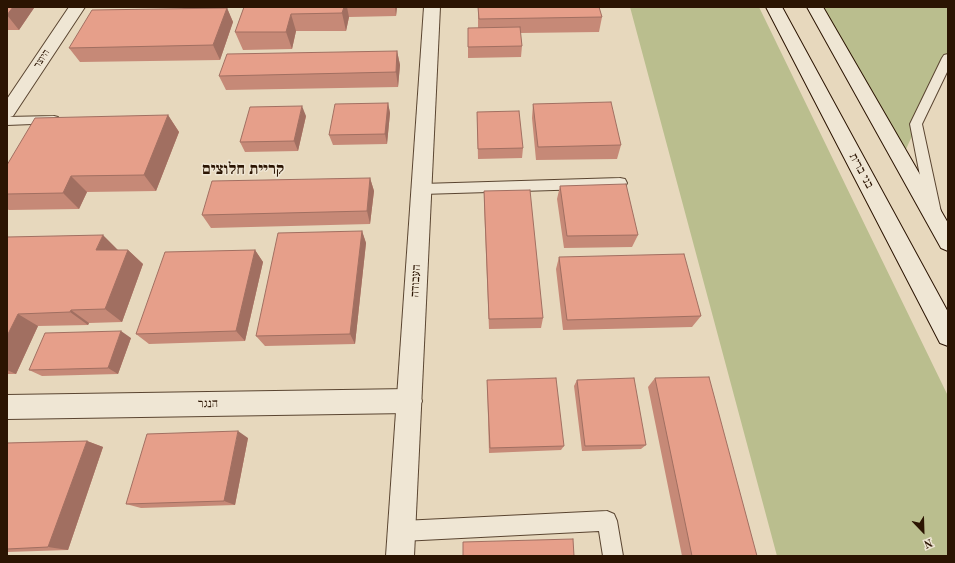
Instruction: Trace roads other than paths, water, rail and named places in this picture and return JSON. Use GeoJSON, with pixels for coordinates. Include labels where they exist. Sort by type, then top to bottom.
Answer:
{"type":"FeatureCollection","features":[{"type":"Feature","properties":{"kind":"street","name":"היוצר"},"geometry":{"type":"LineString","coordinates":[[7,112],[77,7]]}},
{"type":"Feature","properties":{"kind":"street","name":"העבודה"},"geometry":{"type":"LineString","coordinates":[[400,556],[432,7]]}},
{"type":"Feature","properties":{"kind":"street","name":"בני ברית"},"geometry":{"type":"LineString","coordinates":[[774,7],[948,335]]}},
{"type":"Feature","properties":{"kind":"street"},"geometry":{"type":"LineString","coordinates":[[815,7],[948,242]]}},
{"type":"Feature","properties":{"kind":"street","name":"הנגר"},"geometry":{"type":"LineString","coordinates":[[7,407],[409,401]]}},
{"type":"Feature","properties":{"kind":"lane"},"geometry":{"type":"LineString","coordinates":[[935,219],[916,124],[948,58]]}},
{"type":"Feature","properties":{"kind":"lane"},"geometry":{"type":"LineString","coordinates":[[7,121],[70,119]]}},
{"type":"Feature","properties":{"kind":"lane"},"geometry":{"type":"LineString","coordinates":[[422,189],[620,183]]}},
{"type":"Feature","properties":{"kind":"lane"},"geometry":{"type":"LineString","coordinates":[[402,531],[607,521],[613,556]]}},
{"type":"Feature","properties":{"kind":"district","name":"קריית חלוצים"},"geometry":{"type":"Point","coordinates":[243,170]}}]}
